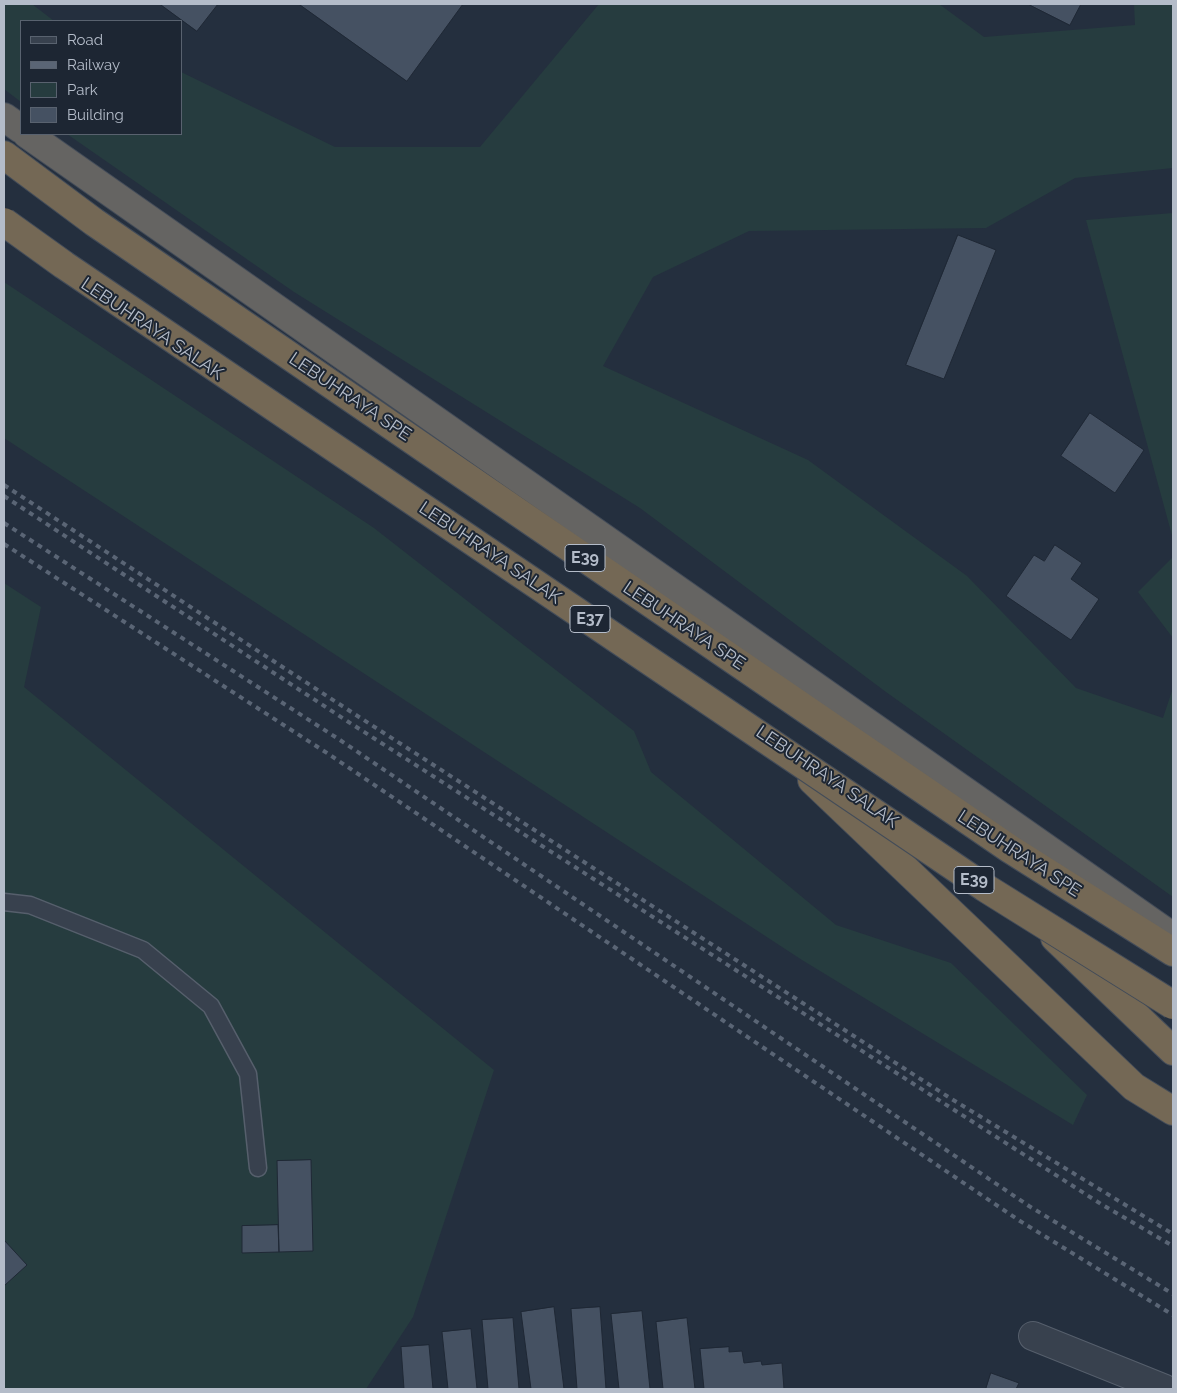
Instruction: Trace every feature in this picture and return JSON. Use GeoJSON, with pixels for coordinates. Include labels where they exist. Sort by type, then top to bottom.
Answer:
{"type":"FeatureCollection","features":[{"type":"Feature","properties":{"kind":"highway"},"geometry":{"type":"LineString","coordinates":[[4,117],[20,128]]}},
{"type":"Feature","properties":{"kind":"highway"},"geometry":{"type":"LineString","coordinates":[[29,135],[1173,937]]}},
{"type":"Feature","properties":{"kind":"highway","name":"LEBUHRAYA SPE"},"geometry":{"type":"LineString","coordinates":[[4,155],[94,222],[1001,844],[1173,952]]}},
{"type":"Feature","properties":{"kind":"highway","name":"E39"},"geometry":{"type":"LineString","coordinates":[[4,222],[64,265],[984,887],[1173,1005]]}},
{"type":"Feature","properties":{"kind":"highway","name":"LEBUHRAYA SALAK"},"geometry":{"type":"LineString","coordinates":[[4,230],[1019,904],[1173,1011]]}},
{"type":"Feature","properties":{"kind":"highway"},"geometry":{"type":"LineString","coordinates":[[779,748],[1134,1087],[1173,1111]]}},
{"type":"Feature","properties":{"kind":"highway"},"geometry":{"type":"LineString","coordinates":[[1019,904],[1173,1051]]}},
{"type":"Feature","properties":{"kind":"street"},"geometry":{"type":"LineString","coordinates":[[1033,1336],[1151,1387]]}},
{"type":"Feature","properties":{"kind":"lane"},"geometry":{"type":"LineString","coordinates":[[4,902],[30,905],[143,950],[210,1006],[248,1074],[258,1168]]}},
{"type":"Feature","properties":{"kind":"green space"},"geometry":{"type":"Polygon","coordinates":[[[4,4],[32,4],[53,20],[20,20],[20,101],[4,89],[4,4]]]}},
{"type":"Feature","properties":{"kind":"green space"},"geometry":{"type":"Polygon","coordinates":[[[599,4],[939,4],[984,37],[1135,25],[1134,4],[1173,4],[1173,168],[1075,178],[986,228],[749,231],[653,277],[603,366],[808,460],[967,576],[1076,688],[1163,718],[1173,688],[1173,897],[886,692],[640,508],[294,292],[68,135],[182,135],[182,72],[335,147],[480,147],[599,4]]]}},
{"type":"Feature","properties":{"kind":"green space"},"geometry":{"type":"Polygon","coordinates":[[[1173,213],[1173,539],[1086,220],[1173,213]]]}},
{"type":"Feature","properties":{"kind":"green space"},"geometry":{"type":"Polygon","coordinates":[[[4,282],[374,528],[634,731],[651,772],[836,925],[951,963],[1087,1095],[1073,1125],[802,960],[4,438],[4,282]]]}},
{"type":"Feature","properties":{"kind":"green space"},"geometry":{"type":"Polygon","coordinates":[[[1173,557],[1173,638],[1138,592],[1173,557]]]}},
{"type":"Feature","properties":{"kind":"green space"},"geometry":{"type":"Polygon","coordinates":[[[4,583],[41,607],[24,687],[494,1070],[413,1317],[366,1389],[4,1389],[4,583]]]}},
{"type":"Feature","properties":{"kind":"building"},"geometry":{"type":"Polygon","coordinates":[[[160,4],[218,4],[197,31],[160,4]]]}},
{"type":"Feature","properties":{"kind":"building"},"geometry":{"type":"Polygon","coordinates":[[[299,4],[463,4],[407,81],[299,4]]]}},
{"type":"Feature","properties":{"kind":"building"},"geometry":{"type":"Polygon","coordinates":[[[1028,4],[1081,4],[1070,25],[1028,4]]]}},
{"type":"Feature","properties":{"kind":"building"},"geometry":{"type":"Polygon","coordinates":[[[958,235],[996,250],[944,379],[906,365],[958,235]]]}},
{"type":"Feature","properties":{"kind":"building"},"geometry":{"type":"Polygon","coordinates":[[[1090,413],[1144,450],[1115,493],[1061,456],[1090,413]]]}},
{"type":"Feature","properties":{"kind":"building"},"geometry":{"type":"Polygon","coordinates":[[[1055,545],[1082,563],[1071,579],[1099,599],[1071,640],[1006,596],[1034,555],[1044,561],[1055,545]]]}},
{"type":"Feature","properties":{"kind":"building"},"geometry":{"type":"Polygon","coordinates":[[[311,1160],[313,1251],[279,1252],[277,1161],[311,1160]]]}},
{"type":"Feature","properties":{"kind":"building"},"geometry":{"type":"Polygon","coordinates":[[[278,1225],[279,1252],[242,1253],[242,1226],[278,1225]]]}},
{"type":"Feature","properties":{"kind":"building"},"geometry":{"type":"Polygon","coordinates":[[[4,1240],[27,1265],[4,1286],[4,1240]]]}},
{"type":"Feature","properties":{"kind":"building"},"geometry":{"type":"Polygon","coordinates":[[[554,1307],[564,1389],[531,1389],[521,1312],[554,1307]]]}},
{"type":"Feature","properties":{"kind":"building"},"geometry":{"type":"Polygon","coordinates":[[[600,1307],[606,1389],[577,1389],[571,1309],[600,1307]]]}},
{"type":"Feature","properties":{"kind":"building"},"geometry":{"type":"Polygon","coordinates":[[[642,1311],[650,1389],[619,1389],[611,1314],[642,1311]]]}},
{"type":"Feature","properties":{"kind":"building"},"geometry":{"type":"Polygon","coordinates":[[[513,1318],[519,1389],[488,1389],[482,1320],[513,1318]]]}},
{"type":"Feature","properties":{"kind":"building"},"geometry":{"type":"Polygon","coordinates":[[[687,1318],[695,1389],[663,1389],[656,1322],[687,1318]]]}},
{"type":"Feature","properties":{"kind":"building"},"geometry":{"type":"Polygon","coordinates":[[[471,1329],[477,1389],[448,1389],[442,1332],[471,1329]]]}},
{"type":"Feature","properties":{"kind":"building"},"geometry":{"type":"Polygon","coordinates":[[[429,1345],[433,1389],[404,1389],[401,1347],[429,1345]]]}},
{"type":"Feature","properties":{"kind":"building"},"geometry":{"type":"Polygon","coordinates":[[[729,1347],[729,1352],[742,1351],[744,1363],[761,1361],[762,1365],[782,1363],[784,1389],[704,1389],[700,1349],[729,1347]]]}},
{"type":"Feature","properties":{"kind":"building"},"geometry":{"type":"Polygon","coordinates":[[[991,1373],[1019,1383],[1016,1389],[986,1389],[991,1373]]]}},
{"type":"Feature","properties":{"kind":"railway"},"geometry":{"type":"LineString","coordinates":[[4,485],[356,715],[950,1098],[1173,1234]]}},
{"type":"Feature","properties":{"kind":"railway"},"geometry":{"type":"LineString","coordinates":[[4,496],[347,721],[1101,1204],[1173,1246]]}},
{"type":"Feature","properties":{"kind":"railway"},"geometry":{"type":"LineString","coordinates":[[4,523],[340,740],[1029,1206],[1173,1294]]}},
{"type":"Feature","properties":{"kind":"railway"},"geometry":{"type":"LineString","coordinates":[[4,544],[330,755],[1020,1221],[1173,1315]]}}]}
